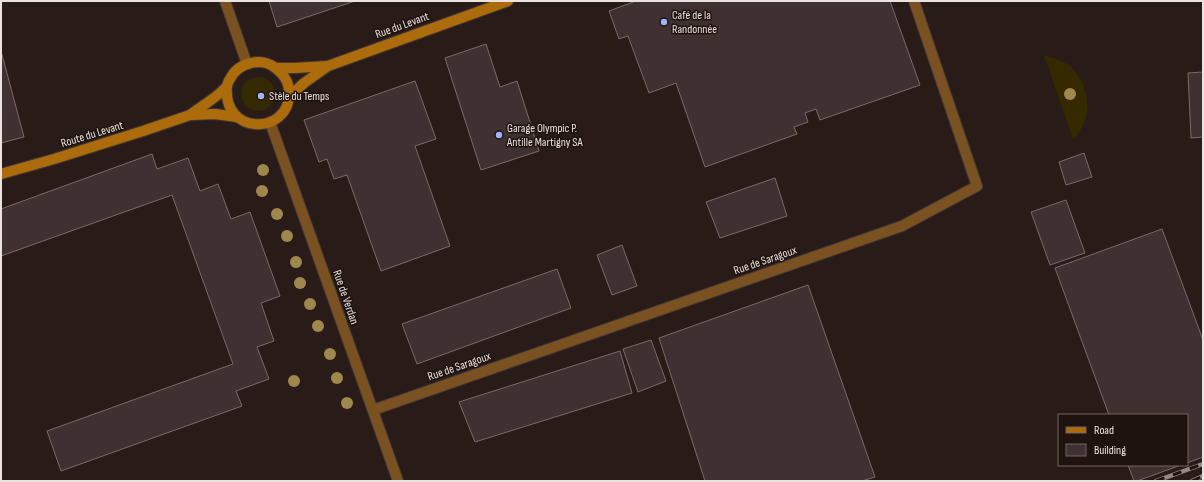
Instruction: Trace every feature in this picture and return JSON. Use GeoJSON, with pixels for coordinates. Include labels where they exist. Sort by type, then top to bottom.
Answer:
{"type":"FeatureCollection","features":[{"type":"Feature","properties":{"kind":"street"},"geometry":{"type":"LineString","coordinates":[[225,1],[247,64]]}},
{"type":"Feature","properties":{"kind":"street","name":"Rue du Levant"},"geometry":{"type":"LineString","coordinates":[[289,97],[304,83],[328,66],[508,1]]}},
{"type":"Feature","properties":{"kind":"street","name":"Rue de Saragoux"},"geometry":{"type":"LineString","coordinates":[[373,410],[902,226],[977,186],[914,1]]}},
{"type":"Feature","properties":{"kind":"street"},"geometry":{"type":"LineString","coordinates":[[262,62],[276,68],[283,75],[289,89],[287,104],[282,113],[270,122],[255,125],[244,122],[232,112],[226,97],[227,86],[234,72],[247,64],[262,62]]}},
{"type":"Feature","properties":{"kind":"street","name":"Rue du Levant"},"geometry":{"type":"LineString","coordinates":[[276,68],[328,66]]}},
{"type":"Feature","properties":{"kind":"street","name":"Route du Levant"},"geometry":{"type":"LineString","coordinates":[[190,115],[227,86]]}},
{"type":"Feature","properties":{"kind":"street","name":"Route du Levant"},"geometry":{"type":"LineString","coordinates":[[1,174],[143,132],[190,115],[215,114],[237,117]]}},
{"type":"Feature","properties":{"kind":"street","name":"Rue de Verdan"},"geometry":{"type":"LineString","coordinates":[[270,122],[398,481]]}},
{"type":"Feature","properties":{"kind":"shaded area"},"geometry":{"type":"Polygon","coordinates":[[[1044,55],[1067,64],[1074,70],[1083,85],[1086,94],[1087,112],[1081,129],[1073,139],[1044,55]]]}},
{"type":"Feature","properties":{"kind":"shaded area"},"geometry":{"type":"Polygon","coordinates":[[[258,77],[270,82],[275,94],[270,106],[258,111],[246,106],[241,94],[246,82],[258,77]]]}},
{"type":"Feature","properties":{"kind":"building"},"geometry":{"type":"Polygon","coordinates":[[[269,1],[355,1],[277,27],[269,1]]]}},
{"type":"Feature","properties":{"kind":"building"},"geometry":{"type":"Polygon","coordinates":[[[636,1],[890,1],[920,85],[820,120],[816,109],[805,113],[808,122],[794,127],[797,134],[705,167],[676,83],[649,93],[628,36],[619,39],[609,11],[636,1]]]}},
{"type":"Feature","properties":{"kind":"building"},"geometry":{"type":"Polygon","coordinates":[[[486,44],[500,87],[517,81],[539,151],[481,170],[445,58],[486,44]]]}},
{"type":"Feature","properties":{"kind":"building"},"geometry":{"type":"Polygon","coordinates":[[[1,51],[24,137],[1,143],[1,51]]]}},
{"type":"Feature","properties":{"kind":"building"},"geometry":{"type":"Polygon","coordinates":[[[1203,72],[1203,137],[1191,138],[1188,73],[1203,72]]]}},
{"type":"Feature","properties":{"kind":"building"},"geometry":{"type":"Polygon","coordinates":[[[415,81],[436,139],[415,146],[450,246],[381,271],[347,175],[334,179],[327,159],[319,162],[304,120],[415,81]]]}},
{"type":"Feature","properties":{"kind":"building"},"geometry":{"type":"Polygon","coordinates":[[[1084,153],[1092,177],[1066,185],[1059,162],[1084,153]]]}},
{"type":"Feature","properties":{"kind":"building"},"geometry":{"type":"Polygon","coordinates":[[[152,154],[157,169],[188,158],[200,191],[218,184],[231,219],[250,212],[280,296],[261,303],[274,341],[257,347],[269,379],[236,391],[242,406],[61,471],[47,431],[233,364],[172,195],[1,256],[1,209],[152,154]]]}},
{"type":"Feature","properties":{"kind":"building"},"geometry":{"type":"Polygon","coordinates":[[[775,178],[787,216],[720,238],[706,202],[775,178]]]}},
{"type":"Feature","properties":{"kind":"building"},"geometry":{"type":"Polygon","coordinates":[[[1066,200],[1085,253],[1050,265],[1031,212],[1066,200]]]}},
{"type":"Feature","properties":{"kind":"building"},"geometry":{"type":"Polygon","coordinates":[[[1162,229],[1203,340],[1203,457],[1188,463],[1188,414],[1109,414],[1055,268],[1162,229]]]}},
{"type":"Feature","properties":{"kind":"building"},"geometry":{"type":"Polygon","coordinates":[[[622,245],[637,286],[612,295],[597,255],[622,245]]]}},
{"type":"Feature","properties":{"kind":"building"},"geometry":{"type":"Polygon","coordinates":[[[557,269],[571,308],[417,364],[402,324],[557,269]]]}},
{"type":"Feature","properties":{"kind":"building"},"geometry":{"type":"Polygon","coordinates":[[[808,285],[875,477],[862,481],[705,481],[659,338],[808,285]]]}},
{"type":"Feature","properties":{"kind":"building"},"geometry":{"type":"Polygon","coordinates":[[[651,340],[666,381],[638,392],[623,349],[651,340]]]}},
{"type":"Feature","properties":{"kind":"building"},"geometry":{"type":"Polygon","coordinates":[[[620,351],[632,393],[475,442],[459,402],[620,351]]]}},
{"type":"Feature","properties":{"kind":"building"},"geometry":{"type":"Polygon","coordinates":[[[1128,466],[1178,466],[1137,481],[1134,481],[1128,466]]]}},
{"type":"Feature","properties":{"kind":"railway"},"geometry":{"type":"LineString","coordinates":[[1156,481],[1203,464]]}},
{"type":"Feature","properties":{"kind":"railway"},"geometry":{"type":"LineString","coordinates":[[1192,481],[1203,476]]}},
{"type":"Feature","properties":{"kind":"place","name":"Café de la Randonnée"},"geometry":{"type":"Point","coordinates":[664,22]}},
{"type":"Feature","properties":{"kind":"place","name":"Stèle du Temps"},"geometry":{"type":"Point","coordinates":[261,96]}},
{"type":"Feature","properties":{"kind":"place","name":"Garage Olympic P. Antille Martigny SA"},"geometry":{"type":"Point","coordinates":[499,135]}}]}
